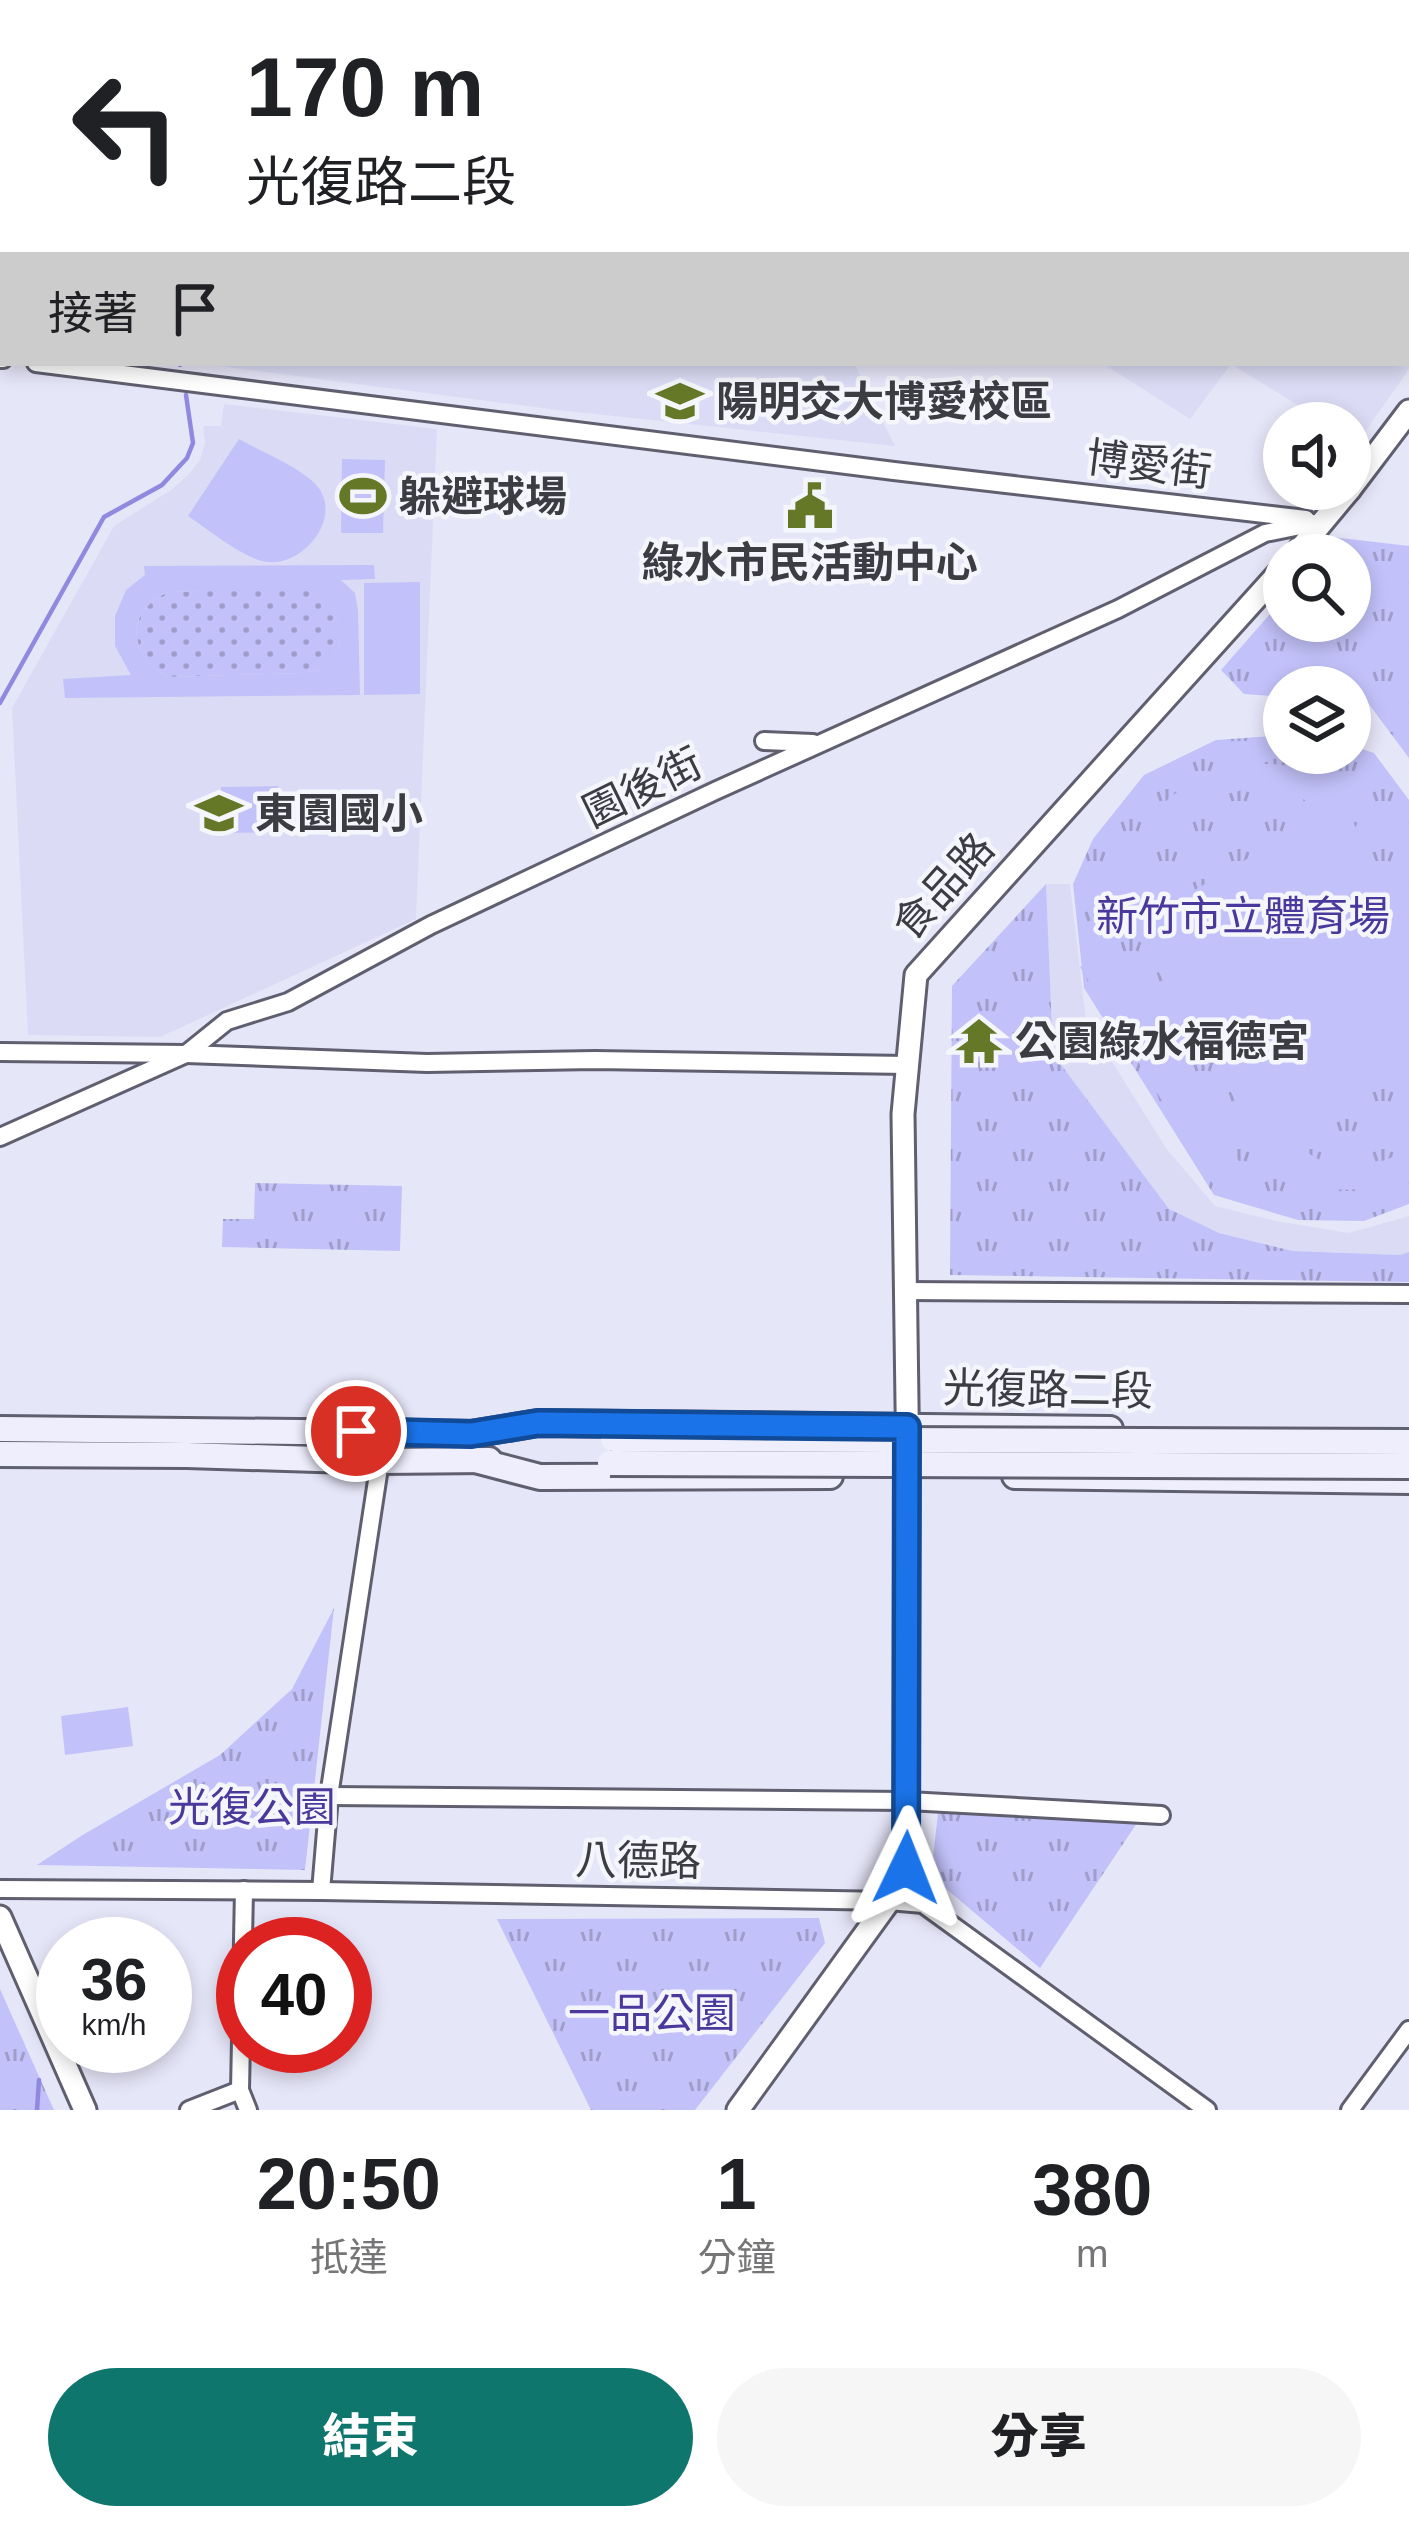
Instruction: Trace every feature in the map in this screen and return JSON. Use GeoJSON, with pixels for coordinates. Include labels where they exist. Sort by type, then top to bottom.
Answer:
{"type":"FeatureCollection","features":[{"type":"Feature","properties":{"kind":"main road","name":"光復路二段"},"geometry":{"type":"LineString","coordinates":[[471,1434],[538,1423],[1409,1432]]}},
{"type":"Feature","properties":{"kind":"main road"},"geometry":{"type":"LineString","coordinates":[[907,1427],[1014,1452],[1409,1455]]}},
{"type":"Feature","properties":{"kind":"main road","name":"光復路二段"},"geometry":{"type":"LineString","coordinates":[[0,1429],[471,1434],[612,1451]]}},
{"type":"Feature","properties":{"kind":"main road"},"geometry":{"type":"LineString","coordinates":[[612,1451],[1409,1442]]}},
{"type":"Feature","properties":{"kind":"main road","name":"光復路二段"},"geometry":{"type":"LineString","coordinates":[[0,1454],[380,1461],[612,1451]]}},
{"type":"Feature","properties":{"kind":"main road"},"geometry":{"type":"LineString","coordinates":[[612,1451],[1409,1466]]}},
{"type":"Feature","properties":{"kind":"main road","name":"光復路二段"},"geometry":{"type":"LineString","coordinates":[[475,1460],[540,1477],[908,1475],[1409,1481]]}},
{"type":"Feature","properties":{"kind":"street","name":"博愛街"},"geometry":{"type":"LineString","coordinates":[[60,366],[1325,521]]}},
{"type":"Feature","properties":{"kind":"street"},"geometry":{"type":"LineString","coordinates":[[1371,461],[1409,411]]}},
{"type":"Feature","properties":{"kind":"street"},"geometry":{"type":"LineString","coordinates":[[1314,534],[1334,510]]}},
{"type":"Feature","properties":{"kind":"street","name":"園後街"},"geometry":{"type":"LineString","coordinates":[[0,1137],[186,1054],[227,1021],[288,1002],[431,926],[1118,609],[1264,533],[1325,521]]}},
{"type":"Feature","properties":{"kind":"street","name":"食品路"},"geometry":{"type":"LineString","coordinates":[[738,2110],[889,1900],[906,1868],[903,1114],[916,975],[1263,591]]}},
{"type":"Feature","properties":{"kind":"street"},"geometry":{"type":"LineString","coordinates":[[764,741],[820,744]]}},
{"type":"Feature","properties":{"kind":"street"},"geometry":{"type":"LineString","coordinates":[[0,1052],[427,1063],[595,1060],[907,1065]]}},
{"type":"Feature","properties":{"kind":"street"},"geometry":{"type":"LineString","coordinates":[[906,1291],[1409,1294]]}},
{"type":"Feature","properties":{"kind":"street"},"geometry":{"type":"LineString","coordinates":[[321,1891],[329,1796],[380,1461]]}},
{"type":"Feature","properties":{"kind":"street"},"geometry":{"type":"LineString","coordinates":[[329,1796],[908,1801],[1161,1815]]}},
{"type":"Feature","properties":{"kind":"street","name":"八德路"},"geometry":{"type":"LineString","coordinates":[[0,1889],[923,1904],[1207,2110]]}},
{"type":"Feature","properties":{"kind":"street"},"geometry":{"type":"LineString","coordinates":[[244,1890],[240,2090],[248,2110]]}},
{"type":"Feature","properties":{"kind":"street"},"geometry":{"type":"LineString","coordinates":[[0,1917],[86,2110]]}},
{"type":"Feature","properties":{"kind":"street"},"geometry":{"type":"LineString","coordinates":[[1350,2110],[1409,2030]]}},
{"type":"Feature","properties":{"kind":"street"},"geometry":{"type":"LineString","coordinates":[[189,2110],[240,2090]]}},
{"type":"Feature","properties":{"kind":"shaded area","name":"陽明交大博愛校區"},"geometry":{"type":"Polygon","coordinates":[[[219,366],[855,366],[895,446],[557,410],[219,366]]]}},
{"type":"Feature","properties":{"kind":"shaded area","name":"陽明交大博愛校區"},"geometry":{"type":"Polygon","coordinates":[[[1107,366],[1230,366],[1190,419],[1107,366]]]}},
{"type":"Feature","properties":{"kind":"shaded area","name":"陽明交大博愛校區"},"geometry":{"type":"Polygon","coordinates":[[[1234,366],[1409,366],[1371,423],[1371,402],[1293,402],[1234,366]]]}},
{"type":"Feature","properties":{"kind":"shaded area","name":"東園國小"},"geometry":{"type":"Polygon","coordinates":[[[224,404],[437,429],[416,919],[160,1037],[28,1035],[12,708],[114,526],[188,475],[200,460],[203,426],[221,426],[224,404]]]}},
{"type":"Feature","properties":{"kind":"shaded area"},"geometry":{"type":"Polygon","coordinates":[[[1046,884],[1070,884],[1086,1020],[1166,1148],[1215,1206],[1349,1233],[1409,1216],[1409,1252],[1293,1251],[1219,1233],[1169,1210],[1053,1054],[1046,884]]]}},
{"type":"Feature","properties":{"kind":"green space"},"geometry":{"type":"Polygon","coordinates":[[[239,439],[295,468],[321,492],[324,520],[318,534],[283,561],[259,560],[188,516],[239,439]]]}},
{"type":"Feature","properties":{"kind":"green space","name":"躲避球場"},"geometry":{"type":"Polygon","coordinates":[[[342,459],[385,460],[383,533],[341,533],[342,459]]]}},
{"type":"Feature","properties":{"kind":"green space"},"geometry":{"type":"Polygon","coordinates":[[[1371,542],[1409,546],[1409,758],[1371,707],[1371,666],[1263,666],[1263,695],[1244,694],[1221,670],[1263,622],[1263,642],[1371,642],[1371,542]]]}},
{"type":"Feature","properties":{"kind":"green space"},"geometry":{"type":"Polygon","coordinates":[[[374,565],[375,579],[341,580],[355,593],[358,611],[360,695],[65,698],[63,679],[131,675],[115,646],[115,616],[126,590],[145,575],[144,566],[374,565]],[[308,589],[169,592],[144,610],[138,621],[139,646],[168,677],[318,670],[338,649],[339,628],[335,613],[308,589]]]}},
{"type":"Feature","properties":{"kind":"green space"},"geometry":{"type":"Polygon","coordinates":[[[420,582],[420,694],[364,695],[364,583],[420,582]]]}},
{"type":"Feature","properties":{"kind":"green space"},"geometry":{"type":"Polygon","coordinates":[[[308,588],[331,607],[339,628],[338,649],[318,670],[168,677],[139,646],[138,621],[144,610],[169,592],[308,588]]]}},
{"type":"Feature","properties":{"kind":"green space","name":"新竹市立體育場"},"geometry":{"type":"Polygon","coordinates":[[[1263,737],[1263,774],[1371,774],[1371,752],[1409,800],[1409,1204],[1364,1221],[1298,1220],[1214,1195],[1084,988],[1073,884],[1093,839],[1144,775],[1216,740],[1263,737]]]}},
{"type":"Feature","properties":{"kind":"green space","name":"新竹市立體育場"},"geometry":{"type":"Polygon","coordinates":[[[1263,764],[1263,774],[1324,774],[1409,917],[1409,1070],[1293,1139],[1319,1160],[1348,1166],[1378,1162],[1409,1150],[1409,1178],[1362,1189],[1315,1186],[1294,1197],[1108,888],[1127,869],[1140,834],[1169,798],[1210,774],[1263,764]],[[1246,789],[1208,803],[1179,823],[1152,866],[1150,886],[1159,911],[1320,816],[1291,793],[1246,789]]]}},
{"type":"Feature","properties":{"kind":"green space"},"geometry":{"type":"Polygon","coordinates":[[[278,786],[279,832],[222,833],[221,787],[278,786]]]}},
{"type":"Feature","properties":{"kind":"green space"},"geometry":{"type":"Polygon","coordinates":[[[1046,884],[1053,1054],[1169,1209],[1219,1233],[1293,1251],[1409,1252],[1409,1282],[950,1275],[952,986],[1046,884]]]}},
{"type":"Feature","properties":{"kind":"green space","name":"新竹市立體育場"},"geometry":{"type":"Polygon","coordinates":[[[1109,949],[1245,1171],[1216,1189],[1080,967],[1109,949]]]}},
{"type":"Feature","properties":{"kind":"green space"},"geometry":{"type":"Polygon","coordinates":[[[255,1183],[402,1186],[400,1251],[222,1247],[223,1219],[254,1219],[255,1183]]]}},
{"type":"Feature","properties":{"kind":"green space","name":"光復公園"},"geometry":{"type":"Polygon","coordinates":[[[334,1608],[305,1870],[37,1865],[220,1755],[292,1689],[334,1608]]]}},
{"type":"Feature","properties":{"kind":"green space"},"geometry":{"type":"Polygon","coordinates":[[[128,1707],[133,1746],[65,1755],[61,1716],[128,1707]]]}},
{"type":"Feature","properties":{"kind":"green space"},"geometry":{"type":"Polygon","coordinates":[[[938,1813],[1137,1823],[1040,1968],[931,1876],[938,1813]]]}},
{"type":"Feature","properties":{"kind":"green space","name":"一品公園"},"geometry":{"type":"Polygon","coordinates":[[[819,1918],[825,1943],[695,2110],[591,2110],[497,1919],[819,1918]]]}},
{"type":"Feature","properties":{"kind":"green space"},"geometry":{"type":"Polygon","coordinates":[[[0,1989],[54,2110],[0,2110],[0,1989]]]}},
{"type":"Feature","properties":{"kind":"waterway"},"geometry":{"type":"LineString","coordinates":[[0,703],[104,517],[162,485],[187,458],[193,443],[186,395]]}},
{"type":"Feature","properties":{"kind":"waterway"},"geometry":{"type":"LineString","coordinates":[[37,2110],[39,2080]]}},
{"type":"Feature","properties":{"kind":"place","name":"陽明交大博愛校區"},"geometry":{"type":"Point","coordinates":[680,401]}},
{"type":"Feature","properties":{"kind":"place","name":"躲避球場"},"geometry":{"type":"Point","coordinates":[363,496]}},
{"type":"Feature","properties":{"kind":"place","name":"綠水市民活動中心"},"geometry":{"type":"Point","coordinates":[810,506]}},
{"type":"Feature","properties":{"kind":"place","name":"東園國小"},"geometry":{"type":"Point","coordinates":[219,813]}},
{"type":"Feature","properties":{"kind":"place","name":"公園綠水福德宮"},"geometry":{"type":"Point","coordinates":[979,1041]}},
{"type":"Feature","properties":{"kind":"route"},"geometry":{"type":"LineString","coordinates":[[356,1431],[471,1434],[538,1423],[907,1427],[906,1868]]}}]}
